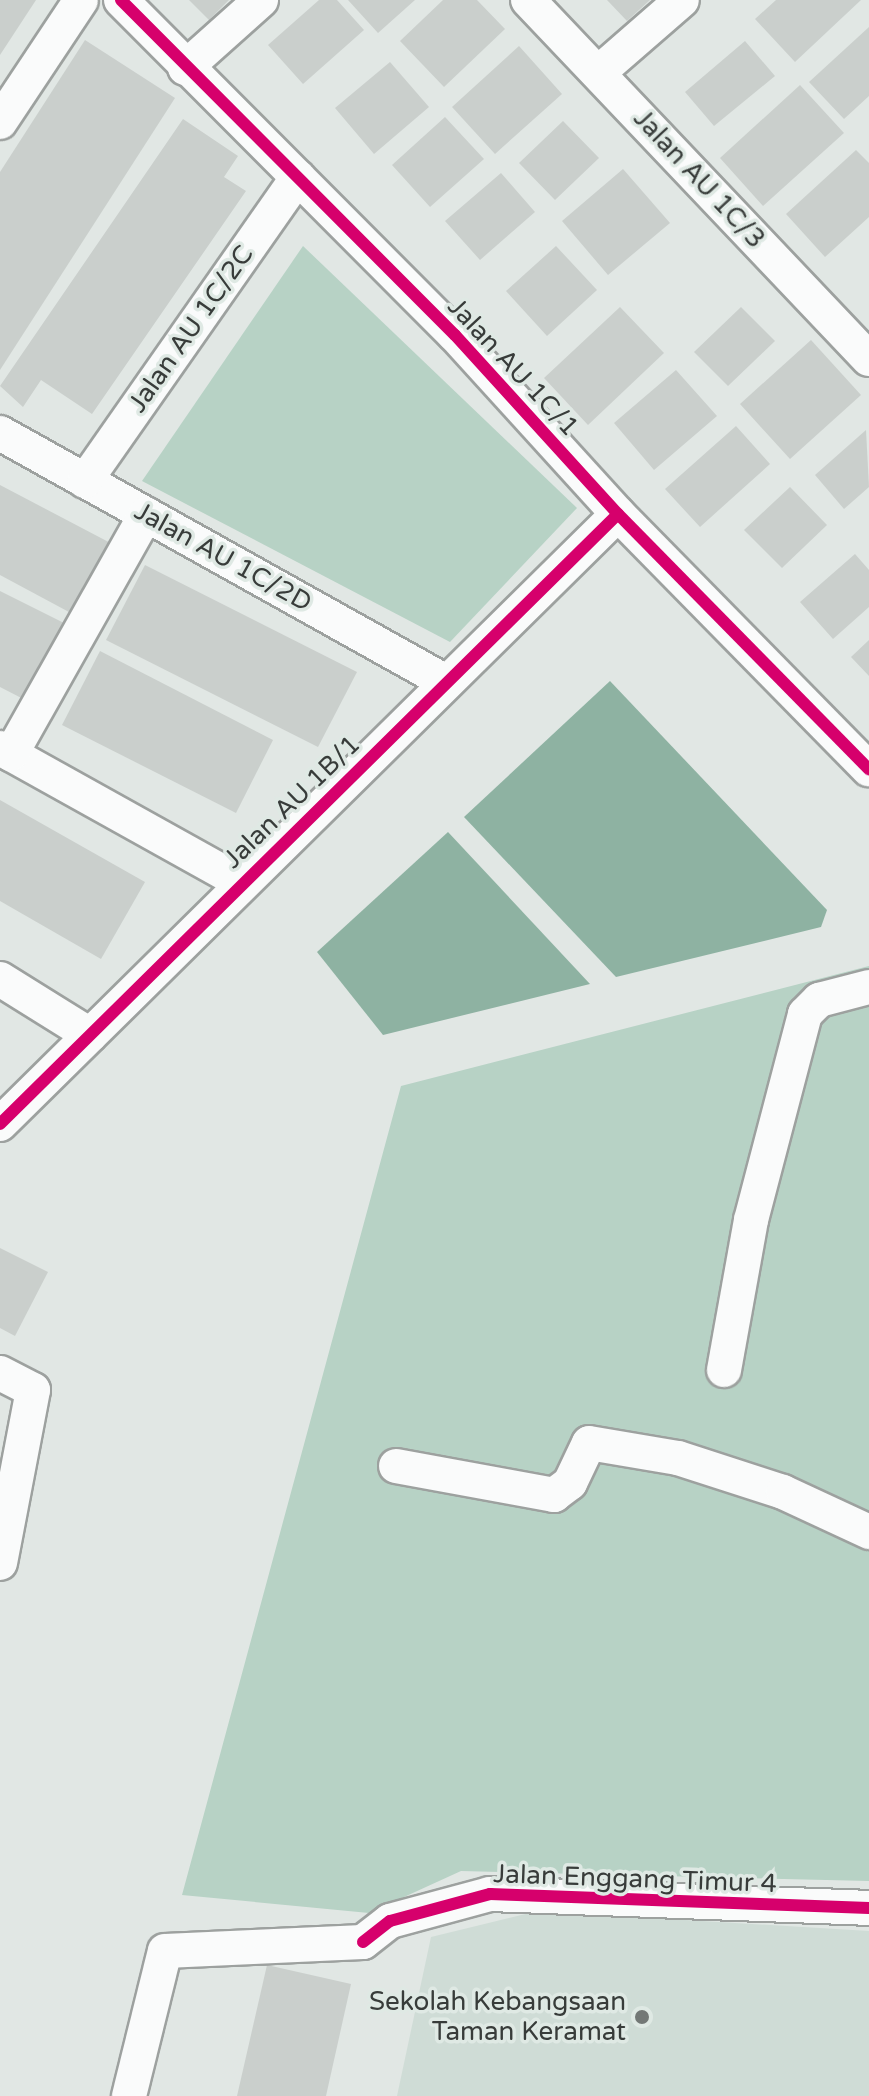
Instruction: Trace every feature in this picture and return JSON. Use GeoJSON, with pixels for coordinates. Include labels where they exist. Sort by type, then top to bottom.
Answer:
{"type":"FeatureCollection","features":[{"type":"Feature","properties":{"kind":"street"},"geometry":{"type":"LineString","coordinates":[[0,122],[81,0]]}},
{"type":"Feature","properties":{"kind":"street","name":"Jalan AU 1C/1"},"geometry":{"type":"LineString","coordinates":[[121,0],[185,68],[298,177],[618,514],[869,769]]}},
{"type":"Feature","properties":{"kind":"street"},"geometry":{"type":"LineString","coordinates":[[185,68],[261,0]]}},
{"type":"Feature","properties":{"kind":"street","name":"Jalan AU 1C/3"},"geometry":{"type":"LineString","coordinates":[[528,0],[869,359]]}},
{"type":"Feature","properties":{"kind":"street"},"geometry":{"type":"LineString","coordinates":[[598,73],[682,0]]}},
{"type":"Feature","properties":{"kind":"street","name":"Jalan AU 1C/2C"},"geometry":{"type":"LineString","coordinates":[[85,481],[298,177]]}},
{"type":"Feature","properties":{"kind":"street","name":"Jalan AU 1C/2D"},"geometry":{"type":"LineString","coordinates":[[0,433],[446,682]]}},
{"type":"Feature","properties":{"kind":"street"},"geometry":{"type":"LineString","coordinates":[[146,514],[6,751],[241,882]]}},
{"type":"Feature","properties":{"kind":"street","name":"Jalan AU 1B/1"},"geometry":{"type":"LineString","coordinates":[[0,1124],[241,882],[618,514]]}},
{"type":"Feature","properties":{"kind":"street"},"geometry":{"type":"LineString","coordinates":[[0,979],[90,1035]]}},
{"type":"Feature","properties":{"kind":"street"},"geometry":{"type":"LineString","coordinates":[[724,1370],[751,1220],[805,1014],[819,1000],[869,987]]}},
{"type":"Feature","properties":{"kind":"street"},"geometry":{"type":"LineString","coordinates":[[0,1373],[33,1390],[0,1563]]}},
{"type":"Feature","properties":{"kind":"street"},"geometry":{"type":"LineString","coordinates":[[396,1466],[554,1495],[570,1483],[589,1443],[678,1458],[783,1492],[869,1532]]}},
{"type":"Feature","properties":{"kind":"street","name":"Jalan Enggang Timur 4"},"geometry":{"type":"LineString","coordinates":[[129,2096],[165,1951],[363,1942],[390,1921],[490,1894],[869,1908]]}},
{"type":"Feature","properties":{"kind":"shaded area"},"geometry":{"type":"Polygon","coordinates":[[[303,246],[577,508],[450,642],[142,481],[303,246]]]}},
{"type":"Feature","properties":{"kind":"shaded area"},"geometry":{"type":"Polygon","coordinates":[[[610,681],[827,910],[821,927],[616,977],[464,817],[610,681]]]}},
{"type":"Feature","properties":{"kind":"shaded area"},"geometry":{"type":"Polygon","coordinates":[[[448,832],[590,984],[383,1035],[317,952],[448,832]]]}},
{"type":"Feature","properties":{"kind":"shaded area"},"geometry":{"type":"Polygon","coordinates":[[[869,966],[869,1881],[461,1871],[369,1913],[182,1895],[401,1086],[869,966]]]}},
{"type":"Feature","properties":{"kind":"shaded area","name":"Sekolah Kebangsaan Taman Keramat"},"geometry":{"type":"Polygon","coordinates":[[[538,1911],[869,1931],[869,2096],[397,2096],[431,1937],[538,1911]]]}},
{"type":"Feature","properties":{"kind":"building"},"geometry":{"type":"Polygon","coordinates":[[[0,0],[36,0],[0,55],[0,0]]]}},
{"type":"Feature","properties":{"kind":"building"},"geometry":{"type":"Polygon","coordinates":[[[189,0],[229,0],[209,20],[189,0]]]}},
{"type":"Feature","properties":{"kind":"building"},"geometry":{"type":"Polygon","coordinates":[[[319,0],[337,0],[364,30],[303,84],[268,45],[319,0]]]}},
{"type":"Feature","properties":{"kind":"building"},"geometry":{"type":"Polygon","coordinates":[[[348,0],[415,0],[378,33],[348,0]]]}},
{"type":"Feature","properties":{"kind":"building"},"geometry":{"type":"Polygon","coordinates":[[[443,0],[477,0],[505,29],[444,87],[400,41],[443,0]]]}},
{"type":"Feature","properties":{"kind":"building"},"geometry":{"type":"Polygon","coordinates":[[[607,0],[650,0],[627,21],[607,0]]]}},
{"type":"Feature","properties":{"kind":"building"},"geometry":{"type":"Polygon","coordinates":[[[776,0],[861,0],[795,62],[755,19],[776,0]]]}},
{"type":"Feature","properties":{"kind":"building"},"geometry":{"type":"Polygon","coordinates":[[[869,27],[869,96],[844,119],[809,82],[869,27]]]}},
{"type":"Feature","properties":{"kind":"building"},"geometry":{"type":"Polygon","coordinates":[[[85,40],[175,98],[0,370],[0,172],[85,40]]]}},
{"type":"Feature","properties":{"kind":"building"},"geometry":{"type":"Polygon","coordinates":[[[745,41],[775,76],[714,126],[685,92],[745,41]]]}},
{"type":"Feature","properties":{"kind":"building"},"geometry":{"type":"Polygon","coordinates":[[[519,46],[562,94],[495,154],[452,107],[519,46]]]}},
{"type":"Feature","properties":{"kind":"building"},"geometry":{"type":"Polygon","coordinates":[[[390,62],[429,107],[374,154],[335,108],[390,62]]]}},
{"type":"Feature","properties":{"kind":"building"},"geometry":{"type":"Polygon","coordinates":[[[800,85],[844,133],[763,206],[720,158],[800,85]]]}},
{"type":"Feature","properties":{"kind":"building"},"geometry":{"type":"Polygon","coordinates":[[[445,117],[484,159],[430,207],[392,165],[445,117]]]}},
{"type":"Feature","properties":{"kind":"building"},"geometry":{"type":"Polygon","coordinates":[[[183,119],[238,156],[224,177],[246,191],[92,414],[41,380],[23,407],[0,386],[183,119]]]}},
{"type":"Feature","properties":{"kind":"building"},"geometry":{"type":"Polygon","coordinates":[[[563,121],[599,158],[555,200],[519,163],[563,121]]]}},
{"type":"Feature","properties":{"kind":"building"},"geometry":{"type":"Polygon","coordinates":[[[856,150],[869,163],[869,217],[825,257],[786,214],[856,150]]]}},
{"type":"Feature","properties":{"kind":"building"},"geometry":{"type":"Polygon","coordinates":[[[623,169],[670,223],[608,275],[562,221],[623,169]]]}},
{"type":"Feature","properties":{"kind":"building"},"geometry":{"type":"Polygon","coordinates":[[[501,173],[535,212],[480,260],[445,221],[501,173]]]}},
{"type":"Feature","properties":{"kind":"building"},"geometry":{"type":"Polygon","coordinates":[[[556,246],[597,290],[547,336],[506,291],[556,246]]]}},
{"type":"Feature","properties":{"kind":"building"},"geometry":{"type":"Polygon","coordinates":[[[620,307],[664,353],[588,425],[544,378],[620,307]]]}},
{"type":"Feature","properties":{"kind":"building"},"geometry":{"type":"Polygon","coordinates":[[[741,307],[775,341],[728,386],[694,352],[741,307]]]}},
{"type":"Feature","properties":{"kind":"building"},"geometry":{"type":"Polygon","coordinates":[[[811,340],[861,395],[790,459],[740,404],[811,340]]]}},
{"type":"Feature","properties":{"kind":"building"},"geometry":{"type":"Polygon","coordinates":[[[676,370],[717,416],[654,470],[614,423],[676,370]]]}},
{"type":"Feature","properties":{"kind":"building"},"geometry":{"type":"Polygon","coordinates":[[[736,426],[770,464],[700,527],[665,489],[736,426]]]}},
{"type":"Feature","properties":{"kind":"building"},"geometry":{"type":"Polygon","coordinates":[[[866,430],[869,487],[844,509],[815,475],[866,430]]]}},
{"type":"Feature","properties":{"kind":"building"},"geometry":{"type":"Polygon","coordinates":[[[0,485],[120,548],[82,619],[0,575],[0,485]]]}},
{"type":"Feature","properties":{"kind":"building"},"geometry":{"type":"Polygon","coordinates":[[[790,487],[827,525],[782,568],[744,530],[790,487]]]}},
{"type":"Feature","properties":{"kind":"building"},"geometry":{"type":"Polygon","coordinates":[[[855,554],[869,570],[869,607],[833,639],[800,602],[855,554]]]}},
{"type":"Feature","properties":{"kind":"building"},"geometry":{"type":"Polygon","coordinates":[[[145,565],[357,672],[318,747],[106,640],[145,565]]]}},
{"type":"Feature","properties":{"kind":"building"},"geometry":{"type":"Polygon","coordinates":[[[0,591],[74,628],[35,705],[0,687],[0,591]]]}},
{"type":"Feature","properties":{"kind":"building"},"geometry":{"type":"Polygon","coordinates":[[[869,640],[869,676],[851,657],[869,640]]]}},
{"type":"Feature","properties":{"kind":"building"},"geometry":{"type":"Polygon","coordinates":[[[100,651],[273,740],[236,813],[62,725],[100,651]]]}},
{"type":"Feature","properties":{"kind":"building"},"geometry":{"type":"Polygon","coordinates":[[[0,800],[145,882],[101,959],[0,901],[0,800]]]}},
{"type":"Feature","properties":{"kind":"building"},"geometry":{"type":"Polygon","coordinates":[[[0,1248],[48,1272],[15,1336],[0,1328],[0,1248]]]}},
{"type":"Feature","properties":{"kind":"building"},"geometry":{"type":"Polygon","coordinates":[[[267,1965],[351,1984],[326,2096],[237,2096],[267,1965]]]}},
{"type":"Feature","properties":{"kind":"cycle path"},"geometry":{"type":"LineString","coordinates":[[121,0],[455,335],[618,514],[869,769]]}},
{"type":"Feature","properties":{"kind":"cycle path"},"geometry":{"type":"LineString","coordinates":[[0,1124],[618,514]]}},
{"type":"Feature","properties":{"kind":"cycle path"},"geometry":{"type":"LineString","coordinates":[[363,1942],[390,1921],[490,1894],[869,1908]]}},
{"type":"Feature","properties":{"kind":"place","name":"Sekolah Kebangsaan Taman Keramat"},"geometry":{"type":"Point","coordinates":[642,2017]}}]}
